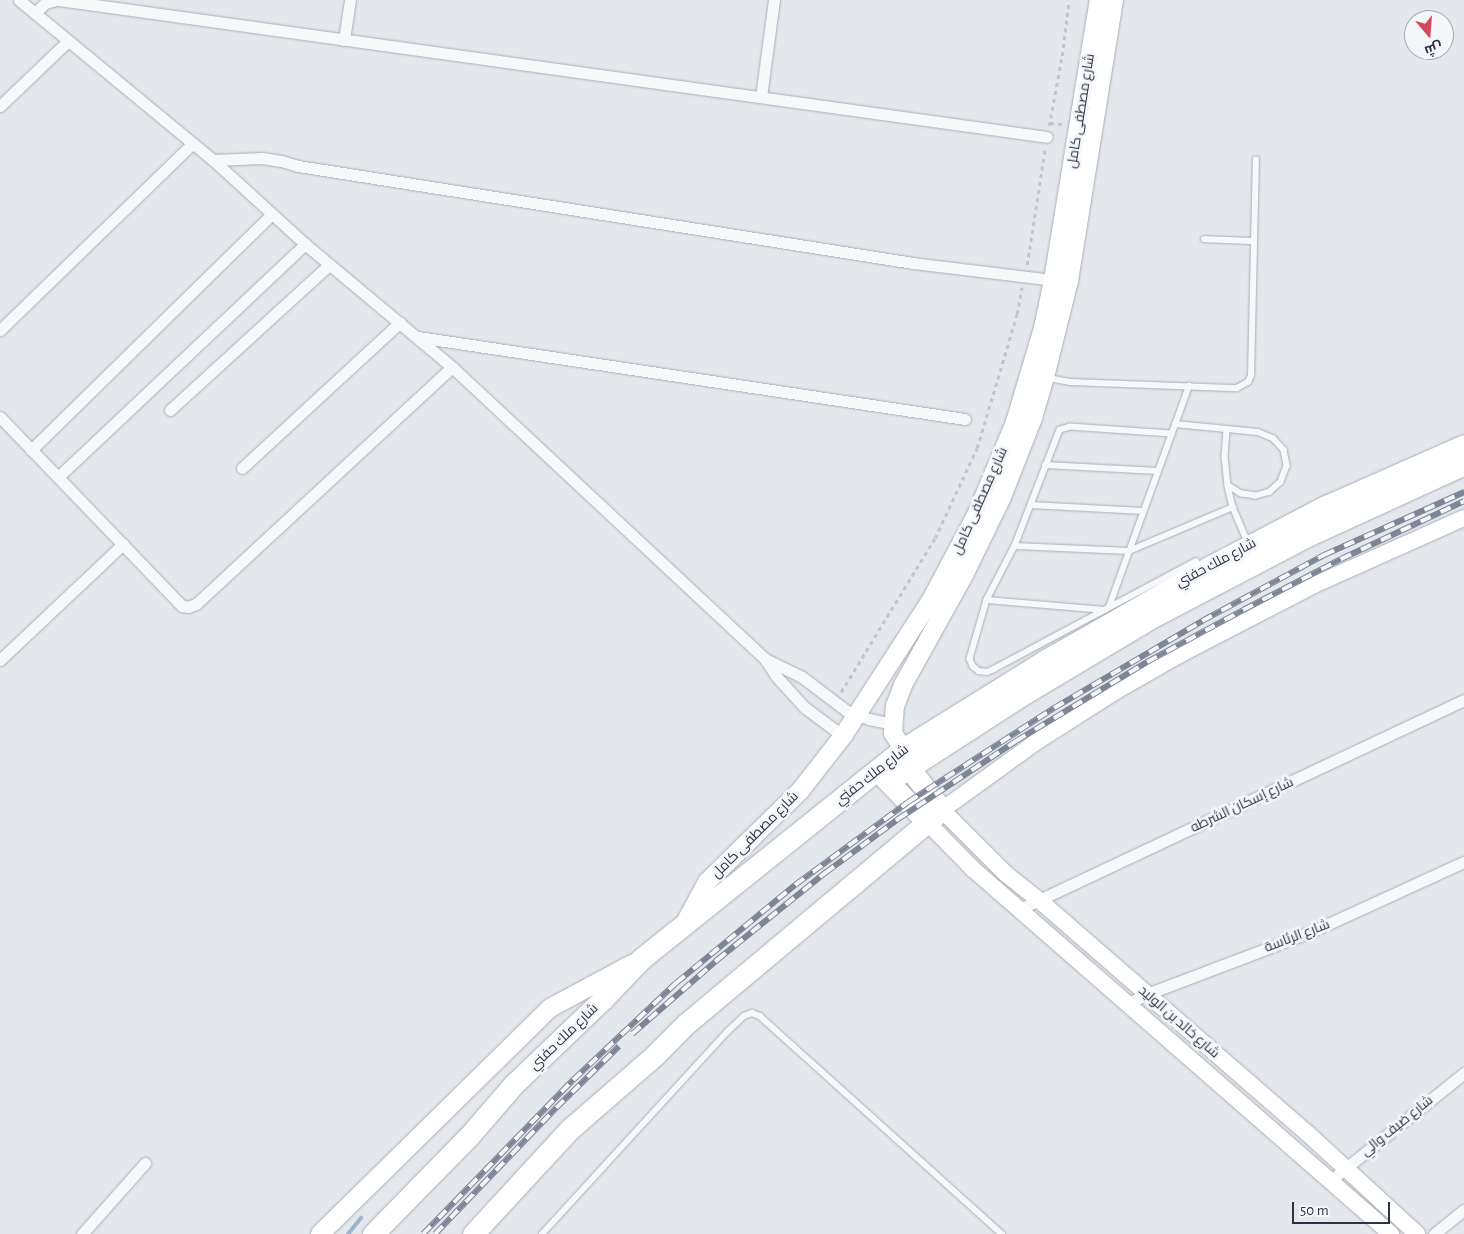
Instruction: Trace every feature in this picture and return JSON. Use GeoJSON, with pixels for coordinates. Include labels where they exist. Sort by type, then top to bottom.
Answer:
{"type":"FeatureCollection","features":[{"type":"Feature","properties":{"kind":"highway","name":"شارع ملك حفني"},"geometry":{"type":"LineString","coordinates":[[373,1234],[469,1136],[513,1085],[596,1006],[641,959],[686,922],[906,758],[1054,656],[1250,545],[1350,495],[1464,445]]}},
{"type":"Feature","properties":{"kind":"highway","name":"شارع ملك حفني"},"geometry":{"type":"LineString","coordinates":[[906,758],[1156,615],[1307,536],[1464,464]]}},
{"type":"Feature","properties":{"kind":"highway"},"geometry":{"type":"LineString","coordinates":[[906,758],[934,816]]}},
{"type":"Feature","properties":{"kind":"highway"},"geometry":{"type":"LineString","coordinates":[[883,776],[934,816]]}},
{"type":"Feature","properties":{"kind":"highway"},"geometry":{"type":"LineString","coordinates":[[473,1234],[570,1129],[655,1055],[688,1023],[934,816]]}},
{"type":"Feature","properties":{"kind":"main road","name":"شارع مصطفى كامل"},"geometry":{"type":"LineString","coordinates":[[686,922],[707,882],[800,792],[837,732],[931,600],[977,513],[997,468],[1030,376],[1053,280],[1101,0]]}},
{"type":"Feature","properties":{"kind":"main road","name":"شارع مصطفى كامل"},"geometry":{"type":"LineString","coordinates":[[892,724],[895,706],[903,685],[969,566],[1002,497],[1033,418],[1045,378],[1069,281],[1101,0]]}},
{"type":"Feature","properties":{"kind":"main road"},"geometry":{"type":"LineString","coordinates":[[892,724],[893,733],[906,758]]}},
{"type":"Feature","properties":{"kind":"main road"},"geometry":{"type":"LineString","coordinates":[[320,1234],[550,1008],[641,959]]}},
{"type":"Feature","properties":{"kind":"street"},"geometry":{"type":"LineString","coordinates":[[19,0],[213,160],[271,215],[452,367],[765,659],[790,692],[820,720],[837,732]]}},
{"type":"Feature","properties":{"kind":"street"},"geometry":{"type":"LineString","coordinates":[[35,13],[45,3],[58,0],[1048,137]]}},
{"type":"Feature","properties":{"kind":"street"},"geometry":{"type":"LineString","coordinates":[[344,40],[350,0]]}},
{"type":"Feature","properties":{"kind":"street"},"geometry":{"type":"LineString","coordinates":[[761,97],[774,0]]}},
{"type":"Feature","properties":{"kind":"street"},"geometry":{"type":"LineString","coordinates":[[0,106],[68,41]]}},
{"type":"Feature","properties":{"kind":"street"},"geometry":{"type":"LineString","coordinates":[[0,330],[192,144]]}},
{"type":"Feature","properties":{"kind":"street"},"geometry":{"type":"LineString","coordinates":[[213,160],[262,158],[298,166],[913,263],[1053,280]]}},
{"type":"Feature","properties":{"kind":"street"},"geometry":{"type":"LineString","coordinates":[[31,450],[271,215]]}},
{"type":"Feature","properties":{"kind":"street"},"geometry":{"type":"LineString","coordinates":[[58,477],[305,244]]}},
{"type":"Feature","properties":{"kind":"street"},"geometry":{"type":"LineString","coordinates":[[170,410],[329,265]]}},
{"type":"Feature","properties":{"kind":"street"},"geometry":{"type":"LineString","coordinates":[[242,468],[400,322]]}},
{"type":"Feature","properties":{"kind":"street"},"geometry":{"type":"LineString","coordinates":[[418,337],[965,419]]}},
{"type":"Feature","properties":{"kind":"street"},"geometry":{"type":"LineString","coordinates":[[0,417],[182,606],[196,604],[452,367]]}},
{"type":"Feature","properties":{"kind":"street"},"geometry":{"type":"LineString","coordinates":[[934,816],[1052,732],[1179,655],[1306,589],[1464,518]]}},
{"type":"Feature","properties":{"kind":"street"},"geometry":{"type":"LineString","coordinates":[[0,660],[123,544]]}},
{"type":"Feature","properties":{"kind":"street"},"geometry":{"type":"LineString","coordinates":[[765,659],[802,677],[852,713],[892,724]]}},
{"type":"Feature","properties":{"kind":"street","name":"شارع إسكان الشرطه"},"geometry":{"type":"LineString","coordinates":[[1020,909],[1464,700]]}},
{"type":"Feature","properties":{"kind":"street","name":"شارع خالد بن الوليد"},"geometry":{"type":"LineString","coordinates":[[934,816],[1040,901],[1306,1133],[1417,1234]]}},
{"type":"Feature","properties":{"kind":"street","name":"شارع خالد بن الوليد"},"geometry":{"type":"LineString","coordinates":[[934,816],[972,869],[1391,1234]]}},
{"type":"Feature","properties":{"kind":"street","name":"شارع الرئاسة"},"geometry":{"type":"LineString","coordinates":[[1127,1004],[1147,994],[1313,931],[1464,862]]}},
{"type":"Feature","properties":{"kind":"street","name":"شارع ضيف والي"},"geometry":{"type":"LineString","coordinates":[[1331,1180],[1464,1073]]}},
{"type":"Feature","properties":{"kind":"street"},"geometry":{"type":"LineString","coordinates":[[1293,1147],[1306,1133]]}},
{"type":"Feature","properties":{"kind":"street"},"geometry":{"type":"LineString","coordinates":[[82,1234],[145,1163]]}},
{"type":"Feature","properties":{"kind":"street"},"geometry":{"type":"LineString","coordinates":[[1434,1234],[1464,1210]]}},
{"type":"Feature","properties":{"kind":"lane"},"geometry":{"type":"LineString","coordinates":[[1045,378],[1070,382],[1237,388],[1248,382],[1251,376],[1256,160]]}},
{"type":"Feature","properties":{"kind":"lane"},"geometry":{"type":"LineString","coordinates":[[1204,239],[1254,242]]}},
{"type":"Feature","properties":{"kind":"lane"},"geometry":{"type":"LineString","coordinates":[[1107,608],[1189,386]]}},
{"type":"Feature","properties":{"kind":"lane"},"geometry":{"type":"LineString","coordinates":[[1175,424],[1258,432],[1273,438],[1284,450],[1287,466],[1281,482],[1270,492],[1256,496],[1241,494],[1228,486]]}},
{"type":"Feature","properties":{"kind":"lane"},"geometry":{"type":"LineString","coordinates":[[1171,434],[1065,427],[1057,434],[1015,546],[987,600],[970,659],[973,666],[979,671],[987,672],[1196,561]]}},
{"type":"Feature","properties":{"kind":"lane"},"geometry":{"type":"LineString","coordinates":[[1227,429],[1225,457],[1228,486],[1233,507],[1250,545]]}},
{"type":"Feature","properties":{"kind":"lane"},"geometry":{"type":"LineString","coordinates":[[1045,466],[1158,471]]}},
{"type":"Feature","properties":{"kind":"lane"},"geometry":{"type":"LineString","coordinates":[[1031,505],[1144,511]]}},
{"type":"Feature","properties":{"kind":"lane"},"geometry":{"type":"LineString","coordinates":[[1015,546],[1129,550],[1233,507]]}},
{"type":"Feature","properties":{"kind":"lane"},"geometry":{"type":"LineString","coordinates":[[987,600],[1107,608]]}},
{"type":"Feature","properties":{"kind":"lane"},"geometry":{"type":"LineString","coordinates":[[542,1234],[728,1032],[744,1016],[752,1013],[760,1016],[1002,1234]]}},
{"type":"Feature","properties":{"kind":"path"},"geometry":{"type":"LineString","coordinates":[[836,703],[935,538],[977,448],[991,406],[1025,277],[1062,56],[1069,0]]}},
{"type":"Feature","properties":{"kind":"path"},"geometry":{"type":"LineString","coordinates":[[1050,123],[1070,125]]}},
{"type":"Feature","properties":{"kind":"waterway"},"geometry":{"type":"LineString","coordinates":[[348,1234],[361,1218]]}},
{"type":"Feature","properties":{"kind":"railway"},"geometry":{"type":"LineString","coordinates":[[423,1234],[573,1080],[676,983],[795,885],[908,802],[1054,708],[1202,621],[1324,555],[1464,492]]}},
{"type":"Feature","properties":{"kind":"railway"},"geometry":{"type":"LineString","coordinates":[[632,1034],[717,960],[825,873],[898,819],[1016,741],[1147,662],[1243,610],[1341,559],[1464,501]]}},
{"type":"Feature","properties":{"kind":"railway"},"geometry":{"type":"LineString","coordinates":[[435,1234],[556,1108],[619,1046]]}}]}
